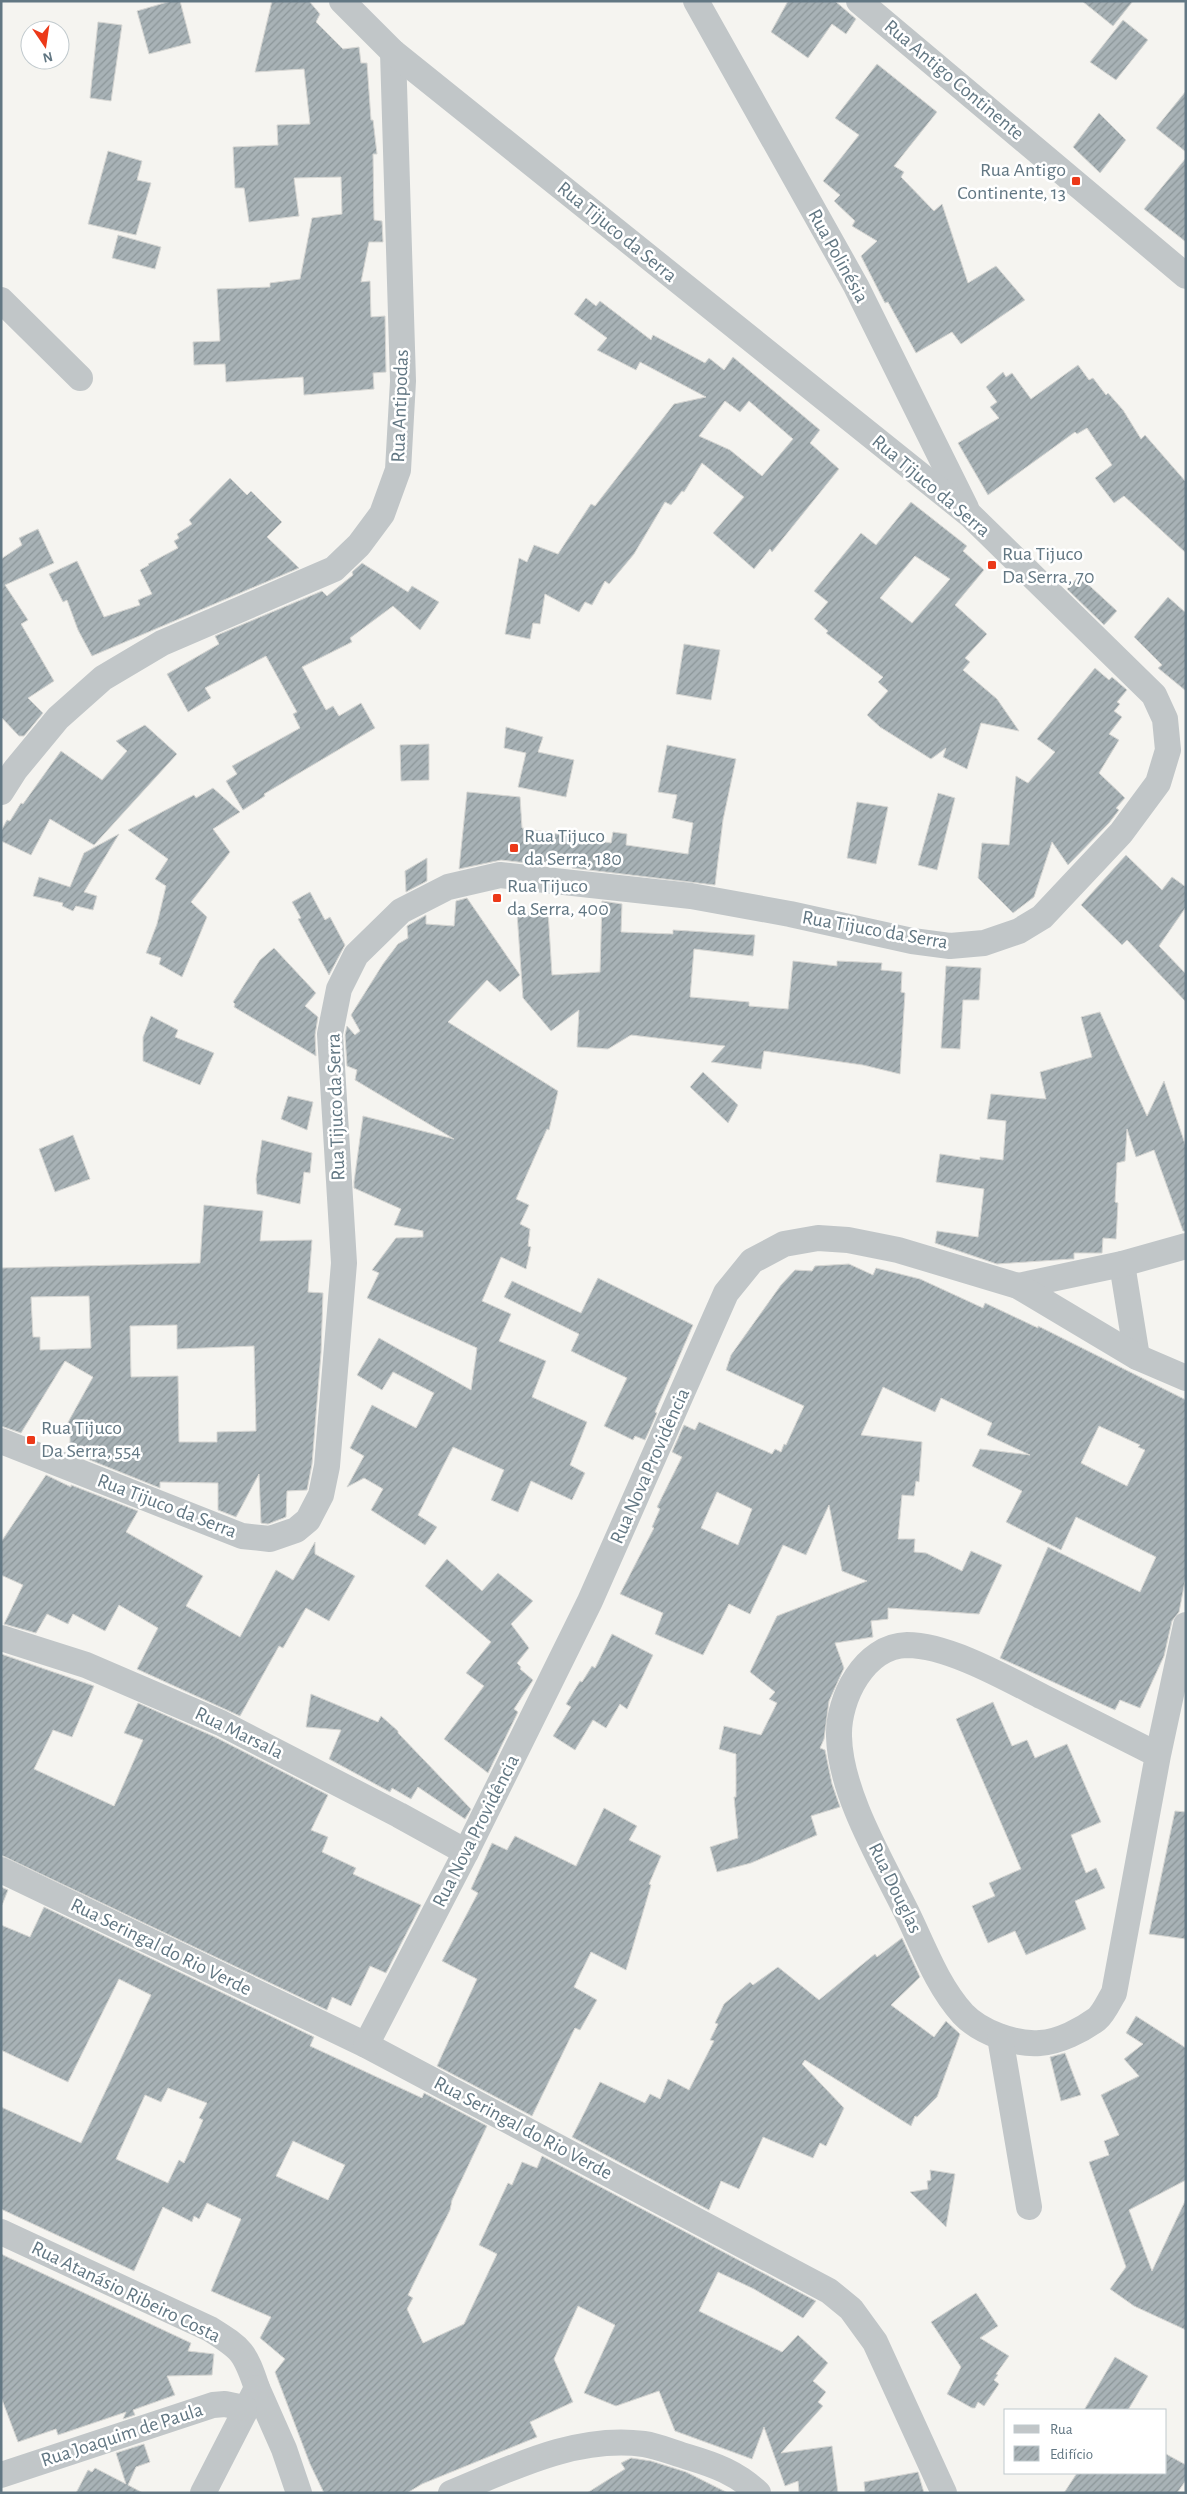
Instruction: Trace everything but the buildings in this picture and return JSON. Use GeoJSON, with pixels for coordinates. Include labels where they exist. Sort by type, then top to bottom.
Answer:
{"type":"FeatureCollection","features":[{"type":"Feature","properties":{"kind":"street","name":"Rua Tijuco da Serra"},"geometry":{"type":"LineString","coordinates":[[1,1441],[242,1536],[270,1539],[296,1530],[308,1520],[320,1495],[327,1466],[344,1263],[330,1034],[339,989],[356,955],[401,911],[448,887],[500,875],[691,896],[790,914],[912,941],[950,946],[984,943],[1019,931],[1042,917],[1121,834],[1158,783],[1168,750],[1165,719],[1154,695],[970,515],[393,52],[342,1]]}},
{"type":"Feature","properties":{"kind":"street","name":"Rua Polinésia"},"geometry":{"type":"LineString","coordinates":[[696,1],[856,286],[970,515]]}},
{"type":"Feature","properties":{"kind":"street","name":"Rua Antigo Continente"},"geometry":{"type":"LineString","coordinates":[[859,1],[1186,276]]}},
{"type":"Feature","properties":{"kind":"street","name":"Rua Antipodas"},"geometry":{"type":"LineString","coordinates":[[1,792],[15,770],[58,718],[103,678],[162,643],[334,568],[359,545],[382,514],[398,470],[403,380],[393,52]]}},
{"type":"Feature","properties":{"kind":"street"},"geometry":{"type":"LineString","coordinates":[[1,300],[80,378]]}},
{"type":"Feature","properties":{"kind":"street","name":"Rua Nova Providência"},"geometry":{"type":"LineString","coordinates":[[366,2045],[466,1852],[590,1601],[726,1293],[752,1261],[784,1244],[818,1238],[848,1240],[898,1250],[1018,1286],[1137,1357],[1186,1378]]}},
{"type":"Feature","properties":{"kind":"street"},"geometry":{"type":"LineString","coordinates":[[1018,1286],[1122,1264],[1186,1246]]}},
{"type":"Feature","properties":{"kind":"street"},"geometry":{"type":"LineString","coordinates":[[1122,1264],[1137,1357]]}},
{"type":"Feature","properties":{"kind":"street","name":"Rua Douglas"},"geometry":{"type":"LineString","coordinates":[[1158,1755],[1007,1679],[941,1650],[906,1645],[883,1652],[865,1666],[843,1701],[839,1734],[842,1764],[862,1819],[944,1989],[965,2016],[1000,2038],[1040,2043],[1070,2034],[1099,2018],[1114,1993],[1158,1755],[1186,1625]]}},
{"type":"Feature","properties":{"kind":"street","name":"Rua Marsala"},"geometry":{"type":"LineString","coordinates":[[1,1638],[86,1665],[221,1723],[399,1815],[466,1852]]}},
{"type":"Feature","properties":{"kind":"street","name":"Rua Seringal do Rio Verde"},"geometry":{"type":"LineString","coordinates":[[1,1870],[366,2045],[799,2274],[836,2297],[851,2309],[875,2342],[944,2493]]}},
{"type":"Feature","properties":{"kind":"street"},"geometry":{"type":"LineString","coordinates":[[1000,2038],[1029,2207]]}},
{"type":"Feature","properties":{"kind":"street","name":"Rua Atanásio Ribeiro Costa"},"geometry":{"type":"LineString","coordinates":[[1,2232],[210,2329],[237,2346],[245,2356],[251,2398],[284,2449],[299,2493]]}},
{"type":"Feature","properties":{"kind":"street"},"geometry":{"type":"LineString","coordinates":[[203,2493],[251,2398]]}},
{"type":"Feature","properties":{"kind":"street","name":"Rua Joaquim de Paula"},"geometry":{"type":"LineString","coordinates":[[1,2475],[213,2405],[251,2398]]}},
{"type":"Feature","properties":{"kind":"street"},"geometry":{"type":"LineString","coordinates":[[451,2493],[569,2448],[607,2442],[645,2444],[719,2467],[744,2480],[758,2493]]}},
{"type":"Feature","properties":{"kind":"place","name":"Rua Antigo Continente, 13"},"geometry":{"type":"Point","coordinates":[1076,181]}},
{"type":"Feature","properties":{"kind":"place","name":"Rua Tijuco Da Serra, 70"},"geometry":{"type":"Point","coordinates":[992,565]}},
{"type":"Feature","properties":{"kind":"place","name":"Rua Tijuco da Serra, 180"},"geometry":{"type":"Point","coordinates":[514,848]}},
{"type":"Feature","properties":{"kind":"place","name":"Rua Tijuco da Serra, 400"},"geometry":{"type":"Point","coordinates":[497,898]}},
{"type":"Feature","properties":{"kind":"place","name":"Rua Tijuco Da Serra, 554"},"geometry":{"type":"Point","coordinates":[31,1440]}}]}
